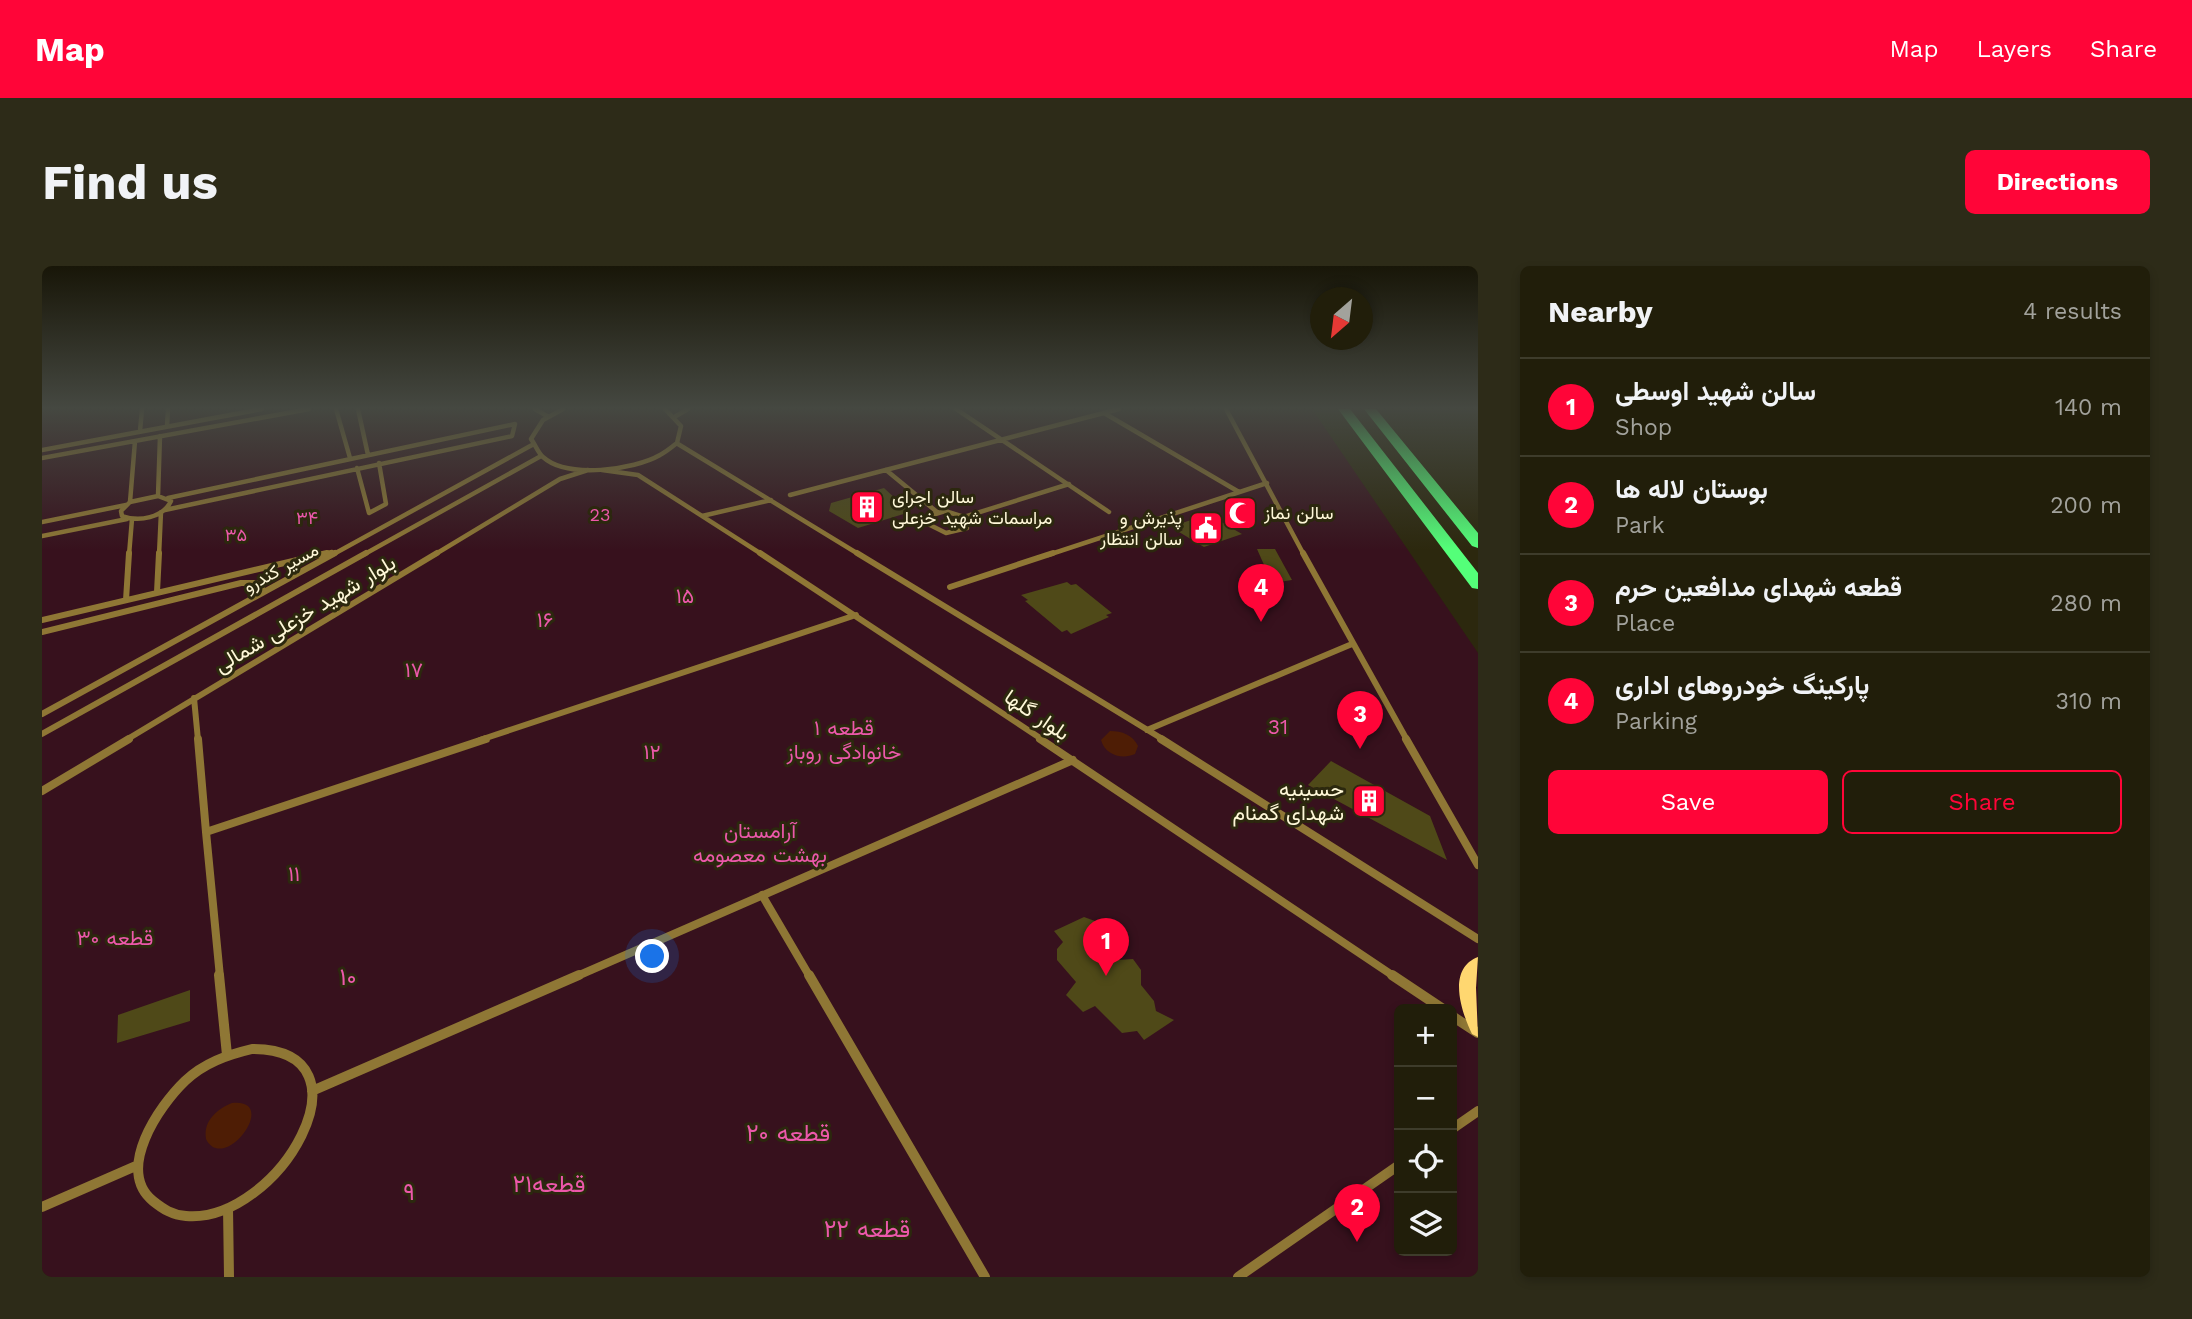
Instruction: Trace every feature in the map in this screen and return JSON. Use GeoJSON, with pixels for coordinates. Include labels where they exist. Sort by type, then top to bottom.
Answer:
{"type":"FeatureCollection","features":[{"type":"Feature","properties":{"kind":"highway"},"geometry":{"type":"LineString","coordinates":[[1380,456],[1478,584]]}},
{"type":"Feature","properties":{"kind":"highway"},"geometry":{"type":"LineString","coordinates":[[1408,456],[1478,543]]}},
{"type":"Feature","properties":{"kind":"main road"},"geometry":{"type":"LineString","coordinates":[[1478,965],[1468,981],[1467,997],[1478,1031]]}},
{"type":"Feature","properties":{"kind":"lane"},"geometry":{"type":"LineString","coordinates":[[130,519],[122,516],[121,511],[128,504],[133,456]]}},
{"type":"Feature","properties":{"kind":"lane"},"geometry":{"type":"LineString","coordinates":[[158,495],[159,456]]}},
{"type":"Feature","properties":{"kind":"lane"},"geometry":{"type":"LineString","coordinates":[[42,522],[158,495],[168,498],[361,456]]}},
{"type":"Feature","properties":{"kind":"lane"},"geometry":{"type":"LineString","coordinates":[[42,536],[413,456]]}},
{"type":"Feature","properties":{"kind":"lane","name":"مسیر کندرو"},"geometry":{"type":"LineString","coordinates":[[42,714],[510,456]]}},
{"type":"Feature","properties":{"kind":"lane"},"geometry":{"type":"LineString","coordinates":[[541,456],[553,463],[602,470],[634,466],[661,456]]}},
{"type":"Feature","properties":{"kind":"lane","name":"بلوار شهید خزعلی شمالی"},"geometry":{"type":"LineString","coordinates":[[42,734],[541,456]]}},
{"type":"Feature","properties":{"kind":"lane","name":"بلوار گلها"},"geometry":{"type":"LineString","coordinates":[[698,456],[1147,730],[1478,939]]}},
{"type":"Feature","properties":{"kind":"lane"},"geometry":{"type":"LineString","coordinates":[[790,495],[938,456]]}},
{"type":"Feature","properties":{"kind":"lane"},"geometry":{"type":"LineString","coordinates":[[1028,456],[1110,512]]}},
{"type":"Feature","properties":{"kind":"lane"},"geometry":{"type":"LineString","coordinates":[[1177,456],[1239,492]]}},
{"type":"Feature","properties":{"kind":"lane"},"geometry":{"type":"LineString","coordinates":[[1252,456],[1352,644],[1478,865]]}},
{"type":"Feature","properties":{"kind":"lane"},"geometry":{"type":"LineString","coordinates":[[358,468],[369,513],[386,505],[379,463]]}},
{"type":"Feature","properties":{"kind":"lane","name":"بلوار شهید خزعلی شمالی"},"geometry":{"type":"LineString","coordinates":[[42,791],[560,479],[588,470]]}},
{"type":"Feature","properties":{"kind":"lane","name":"بلوار گلها"},"geometry":{"type":"LineString","coordinates":[[602,470],[638,475],[856,615],[1436,1004]]}},
{"type":"Feature","properties":{"kind":"lane"},"geometry":{"type":"LineString","coordinates":[[886,470],[937,512]]}},
{"type":"Feature","properties":{"kind":"lane"},"geometry":{"type":"LineString","coordinates":[[950,587],[1267,483]]}},
{"type":"Feature","properties":{"kind":"lane"},"geometry":{"type":"LineString","coordinates":[[964,517],[1069,484]]}},
{"type":"Feature","properties":{"kind":"lane"},"geometry":{"type":"LineString","coordinates":[[157,592],[163,511],[170,505],[168,498]]}},
{"type":"Feature","properties":{"kind":"lane"},"geometry":{"type":"LineString","coordinates":[[702,516],[771,500]]}},
{"type":"Feature","properties":{"kind":"lane"},"geometry":{"type":"LineString","coordinates":[[937,512],[952,512],[964,517],[968,524],[964,531],[946,533],[933,530],[926,523],[929,516],[937,512]]}},
{"type":"Feature","properties":{"kind":"lane"},"geometry":{"type":"LineString","coordinates":[[126,600],[130,519]]}},
{"type":"Feature","properties":{"kind":"lane"},"geometry":{"type":"LineString","coordinates":[[42,620],[343,550]]}},
{"type":"Feature","properties":{"kind":"lane"},"geometry":{"type":"LineString","coordinates":[[42,632],[241,583],[257,583],[262,587],[254,599]]}},
{"type":"Feature","properties":{"kind":"lane"},"geometry":{"type":"LineString","coordinates":[[206,832],[856,615]]}},
{"type":"Feature","properties":{"kind":"lane"},"geometry":{"type":"LineString","coordinates":[[1147,730],[1352,644]]}},
{"type":"Feature","properties":{"kind":"lane"},"geometry":{"type":"LineString","coordinates":[[194,698],[226,1055]]}},
{"type":"Feature","properties":{"kind":"lane"},"geometry":{"type":"LineString","coordinates":[[312,1091],[1073,760]]}},
{"type":"Feature","properties":{"kind":"lane"},"geometry":{"type":"LineString","coordinates":[[762,894],[985,1277]]}},
{"type":"Feature","properties":{"kind":"lane"},"geometry":{"type":"LineString","coordinates":[[1457,1019],[1478,1031]]}},
{"type":"Feature","properties":{"kind":"lane"},"geometry":{"type":"LineString","coordinates":[[263,1049],[293,1057],[306,1071],[312,1091],[311,1116],[300,1143],[282,1169],[257,1192],[228,1208],[200,1216],[174,1215],[154,1205],[142,1187],[138,1165],[144,1138],[157,1112],[177,1088],[226,1055],[263,1049]]}},
{"type":"Feature","properties":{"kind":"lane"},"geometry":{"type":"LineString","coordinates":[[1457,1126],[1478,1111]]}},
{"type":"Feature","properties":{"kind":"lane"},"geometry":{"type":"LineString","coordinates":[[42,1207],[138,1165]]}},
{"type":"Feature","properties":{"kind":"lane"},"geometry":{"type":"LineString","coordinates":[[1238,1277],[1394,1168]]}},
{"type":"Feature","properties":{"kind":"lane"},"geometry":{"type":"LineString","coordinates":[[228,1208],[229,1277]]}},
{"type":"Feature","properties":{"kind":"green space","name":"آرامستان بهشت معصومه"},"geometry":{"type":"Polygon","coordinates":[[[42,456],[1344,456],[1478,653],[1478,1277],[42,1277],[42,456]]]}},
{"type":"Feature","properties":{"kind":"shaded area"},"geometry":{"type":"Polygon","coordinates":[[[1110,731],[1130,736],[1138,746],[1135,754],[1120,756],[1110,753],[1101,740],[1110,731]]]}},
{"type":"Feature","properties":{"kind":"shaded area"},"geometry":{"type":"Polygon","coordinates":[[[232,1103],[246,1105],[251,1112],[250,1122],[235,1142],[225,1148],[214,1148],[206,1139],[209,1121],[216,1112],[232,1103]]]}},
{"type":"Feature","properties":{"kind":"building","name":"سالن اجرای مراسمات شهید خزعلی"},"geometry":{"type":"Polygon","coordinates":[[[884,488],[910,512],[858,528],[829,511],[831,503],[884,488]]]}},
{"type":"Feature","properties":{"kind":"building","name":"پذیرش و سالن انتظار"},"geometry":{"type":"Polygon","coordinates":[[[1209,514],[1242,534],[1204,547],[1179,532],[1183,530],[1176,525],[1209,514]]]}},
{"type":"Feature","properties":{"kind":"building"},"geometry":{"type":"Polygon","coordinates":[[[1257,549],[1275,549],[1292,580],[1272,583],[1257,549]]]}},
{"type":"Feature","properties":{"kind":"building"},"geometry":{"type":"Polygon","coordinates":[[[1067,582],[1076,584],[1112,613],[1106,615],[1109,617],[1071,634],[1067,630],[1062,632],[1021,595],[1067,582]]]}},
{"type":"Feature","properties":{"kind":"building","name":"حسینیه شهدای گمنام"},"geometry":{"type":"Polygon","coordinates":[[[1331,761],[1430,816],[1447,860],[1308,785],[1331,761]]]}},
{"type":"Feature","properties":{"kind":"building"},"geometry":{"type":"Polygon","coordinates":[[[1084,917],[1095,921],[1099,937],[1118,960],[1133,959],[1141,970],[1141,985],[1154,1001],[1156,1011],[1174,1020],[1144,1040],[1137,1031],[1122,1033],[1095,1006],[1083,1012],[1066,995],[1076,982],[1057,960],[1057,949],[1063,942],[1054,931],[1084,917]]]}},
{"type":"Feature","properties":{"kind":"building"},"geometry":{"type":"Polygon","coordinates":[[[190,990],[190,1021],[117,1043],[118,1015],[190,990]]]}},
{"type":"Feature","properties":{"kind":"place","name":"سالن اجرای مراسمات شهید خزعلی"},"geometry":{"type":"Point","coordinates":[867,507]}},
{"type":"Feature","properties":{"kind":"place","name":"سالن نماز"},"geometry":{"type":"Point","coordinates":[1240,513]}},
{"type":"Feature","properties":{"kind":"place","name":"پذیرش و سالن انتظار"},"geometry":{"type":"Point","coordinates":[1206,528]}},
{"type":"Feature","properties":{"kind":"place","name":"پارکینگ خودروهای اداری"},"geometry":{"type":"Point","coordinates":[1261,622]}},
{"type":"Feature","properties":{"kind":"place","name":"قطعه شهدای مدافعین حرم"},"geometry":{"type":"Point","coordinates":[1360,749]}},
{"type":"Feature","properties":{"kind":"place","name":"حسینیه شهدای گمنام"},"geometry":{"type":"Point","coordinates":[1369,801]}},
{"type":"Feature","properties":{"kind":"place","name":"سالن شهید اوسطی"},"geometry":{"type":"Point","coordinates":[1106,976]}},
{"type":"Feature","properties":{"kind":"place","name":"بوستان لاله ها"},"geometry":{"type":"Point","coordinates":[1357,1242]}},
{"type":"Feature","properties":{"kind":"park label","name":"23"},"geometry":{"type":"Point","coordinates":[600,515]}},
{"type":"Feature","properties":{"kind":"park label","name":"۳۴"},"geometry":{"type":"Point","coordinates":[307,518]}},
{"type":"Feature","properties":{"kind":"park label","name":"۳۵"},"geometry":{"type":"Point","coordinates":[236,535]}},
{"type":"Feature","properties":{"kind":"park label","name":"۱۵"},"geometry":{"type":"Point","coordinates":[685,596]}},
{"type":"Feature","properties":{"kind":"park label","name":"۱۶"},"geometry":{"type":"Point","coordinates":[545,620]}},
{"type":"Feature","properties":{"kind":"park label","name":"۱۷"},"geometry":{"type":"Point","coordinates":[414,670]}},
{"type":"Feature","properties":{"kind":"park label","name":"31"},"geometry":{"type":"Point","coordinates":[1278,727]}},
{"type":"Feature","properties":{"kind":"park label","name":"قطعه ۱ خانوادگی روباز"},"geometry":{"type":"Point","coordinates":[844,740]}},
{"type":"Feature","properties":{"kind":"park label","name":"۱۲"},"geometry":{"type":"Point","coordinates":[652,752]}},
{"type":"Feature","properties":{"kind":"park label","name":"۱۱"},"geometry":{"type":"Point","coordinates":[294,874]}},
{"type":"Feature","properties":{"kind":"park label","name":"قطعه ۳۰"},"geometry":{"type":"Point","coordinates":[115,938]}},
{"type":"Feature","properties":{"kind":"park label","name":"۱۰"},"geometry":{"type":"Point","coordinates":[348,977]}},
{"type":"Feature","properties":{"kind":"park label","name":"قطعه ۲۰"},"geometry":{"type":"Point","coordinates":[788,1133]}},
{"type":"Feature","properties":{"kind":"park label","name":"قطعه۲۱"},"geometry":{"type":"Point","coordinates":[549,1184]}},
{"type":"Feature","properties":{"kind":"park label","name":"۹"},"geometry":{"type":"Point","coordinates":[409,1192]}},
{"type":"Feature","properties":{"kind":"park label","name":"قطعه ۲۲"},"geometry":{"type":"Point","coordinates":[867,1229]}}]}
